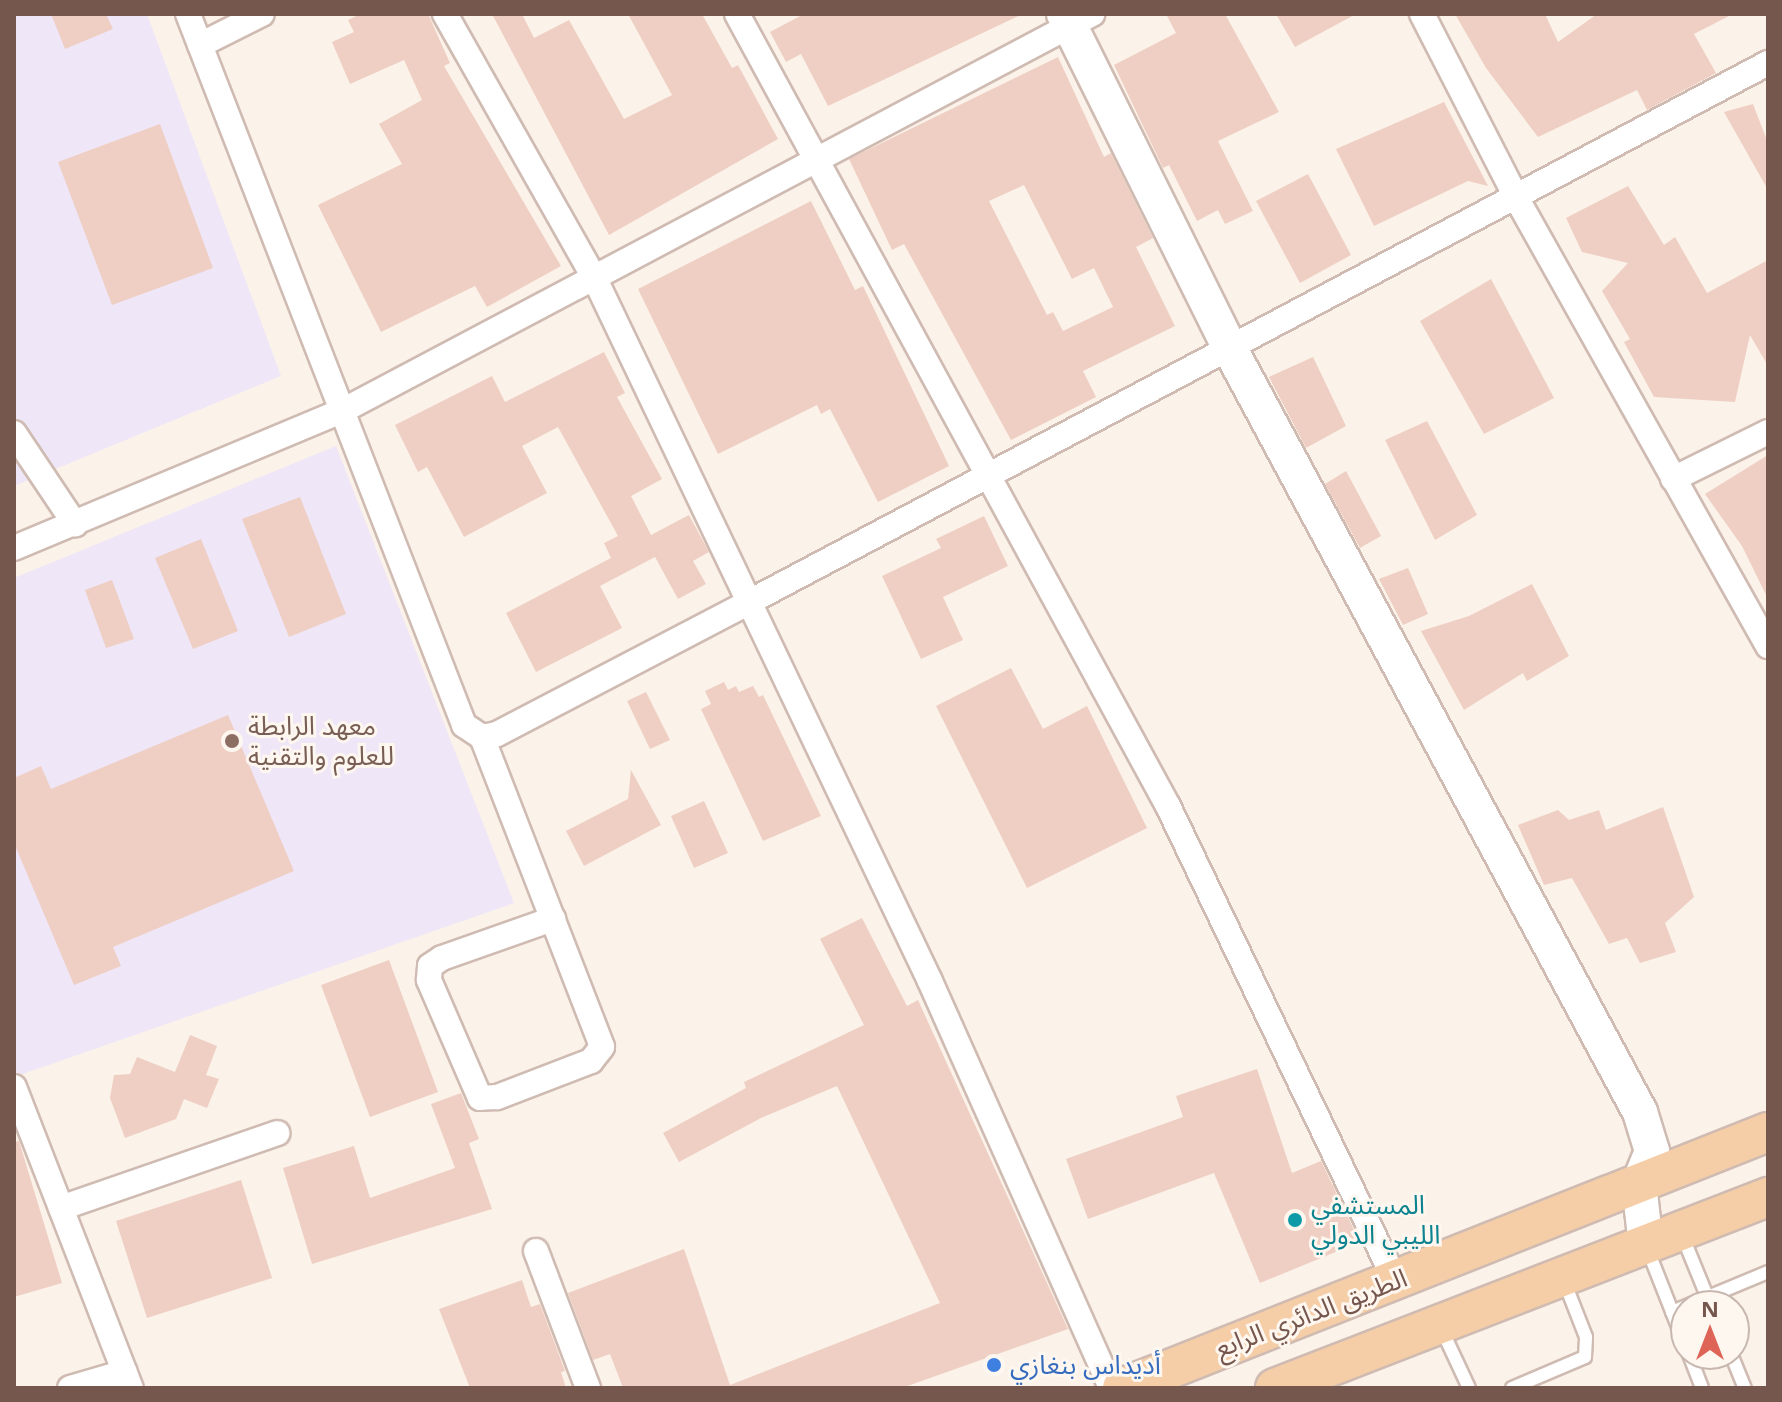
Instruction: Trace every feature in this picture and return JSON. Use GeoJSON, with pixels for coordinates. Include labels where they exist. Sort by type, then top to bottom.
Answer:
{"type":"FeatureCollection","features":[{"type":"Feature","properties":{"kind":"main road"},"geometry":{"type":"LineString","coordinates":[[1075,18],[1230,349],[1640,1112],[1652,1151],[1639,1184],[1646,1245]]}},
{"type":"Feature","properties":{"kind":"main road","name":"الطريق الدائري الرابع"},"geometry":{"type":"LineString","coordinates":[[1122,1388],[1768,1132]]}},
{"type":"Feature","properties":{"kind":"main road"},"geometry":{"type":"LineString","coordinates":[[1275,1388],[1768,1197]]}},
{"type":"Feature","properties":{"kind":"street"},"geometry":{"type":"LineString","coordinates":[[188,14],[464,725],[482,737],[553,919],[601,1052],[591,1061],[497,1097],[480,1098],[429,980],[430,966],[442,958],[553,919]]}},
{"type":"Feature","properties":{"kind":"street"},"geometry":{"type":"LineString","coordinates":[[200,45],[262,14]]}},
{"type":"Feature","properties":{"kind":"street"},"geometry":{"type":"LineString","coordinates":[[445,14],[595,279],[930,981],[1111,1388]]}},
{"type":"Feature","properties":{"kind":"street"},"geometry":{"type":"LineString","coordinates":[[737,14],[812,160],[989,476],[1168,806],[1395,1280]]}},
{"type":"Feature","properties":{"kind":"street"},"geometry":{"type":"LineString","coordinates":[[1422,14],[1517,199],[1768,646]]}},
{"type":"Feature","properties":{"kind":"street"},"geometry":{"type":"LineString","coordinates":[[14,548],[342,411],[595,279],[1075,18]]}},
{"type":"Feature","properties":{"kind":"street"},"geometry":{"type":"LineString","coordinates":[[482,737],[497,734],[751,601],[1517,199],[1768,63]]}},
{"type":"Feature","properties":{"kind":"street"},"geometry":{"type":"LineString","coordinates":[[1673,479],[1768,432]]}},
{"type":"Feature","properties":{"kind":"street"},"geometry":{"type":"LineString","coordinates":[[14,433],[75,524]]}},
{"type":"Feature","properties":{"kind":"street"},"geometry":{"type":"LineString","coordinates":[[14,1087],[128,1380],[70,1388]]}},
{"type":"Feature","properties":{"kind":"street"},"geometry":{"type":"LineString","coordinates":[[61,1208],[277,1133]]}},
{"type":"Feature","properties":{"kind":"street"},"geometry":{"type":"LineString","coordinates":[[536,1251],[588,1388]]}},
{"type":"Feature","properties":{"kind":"lane"},"geometry":{"type":"LineString","coordinates":[[1681,1232],[1704,1290]]}},
{"type":"Feature","properties":{"kind":"lane"},"geometry":{"type":"LineString","coordinates":[[1646,1245],[1670,1307]]}},
{"type":"Feature","properties":{"kind":"lane"},"geometry":{"type":"LineString","coordinates":[[1733,1290],[1768,1272]]}},
{"type":"Feature","properties":{"kind":"lane"},"geometry":{"type":"LineString","coordinates":[[1512,1388],[1585,1357],[1586,1337],[1563,1278]]}},
{"type":"Feature","properties":{"kind":"lane"},"geometry":{"type":"LineString","coordinates":[[1440,1325],[1469,1388]]}},
{"type":"Feature","properties":{"kind":"shaded area"},"geometry":{"type":"Polygon","coordinates":[[[14,14],[147,14],[281,376],[14,486],[14,14]]]}},
{"type":"Feature","properties":{"kind":"shaded area","name":"معهد الرابطة للعلوم والتقنية"},"geometry":{"type":"Polygon","coordinates":[[[336,446],[514,903],[14,1077],[14,578],[336,446]]]}},
{"type":"Feature","properties":{"kind":"building"},"geometry":{"type":"Polygon","coordinates":[[[51,14],[106,14],[113,29],[65,49],[51,14]]]}},
{"type":"Feature","properties":{"kind":"building"},"geometry":{"type":"Polygon","coordinates":[[[360,14],[428,14],[450,63],[444,66],[561,266],[487,307],[475,286],[381,332],[318,205],[402,164],[379,124],[422,100],[404,60],[350,84],[332,42],[354,32],[348,20],[360,14]]]}},
{"type":"Feature","properties":{"kind":"building"},"geometry":{"type":"Polygon","coordinates":[[[492,14],[522,14],[534,38],[569,20],[624,119],[672,95],[628,14],[702,14],[732,68],[738,65],[778,139],[609,235],[492,14]]]}},
{"type":"Feature","properties":{"kind":"building"},"geometry":{"type":"Polygon","coordinates":[[[804,14],[1023,14],[828,106],[801,54],[786,62],[770,32],[804,14]]]}},
{"type":"Feature","properties":{"kind":"building"},"geometry":{"type":"Polygon","coordinates":[[[1166,14],[1225,14],[1279,112],[1218,141],[1253,211],[1225,224],[1218,210],[1197,221],[1169,165],[1163,168],[1114,65],[1176,33],[1166,14]]]}},
{"type":"Feature","properties":{"kind":"building"},"geometry":{"type":"Polygon","coordinates":[[[1276,14],[1356,14],[1295,47],[1276,14]]]}},
{"type":"Feature","properties":{"kind":"building"},"geometry":{"type":"Polygon","coordinates":[[[1455,14],[1545,14],[1558,42],[1597,14],[1733,14],[1694,34],[1716,73],[1647,110],[1637,90],[1538,137],[1486,68],[1455,14]]]}},
{"type":"Feature","properties":{"kind":"building"},"geometry":{"type":"Polygon","coordinates":[[[1058,57],[1104,157],[1111,153],[1153,238],[1136,247],[1175,326],[1083,371],[1096,397],[1011,440],[904,244],[892,250],[849,159],[1058,57]],[[1024,185],[989,201],[1047,315],[1053,312],[1063,331],[1113,307],[1094,268],[1072,279],[1024,185]]]}},
{"type":"Feature","properties":{"kind":"building"},"geometry":{"type":"Polygon","coordinates":[[[1444,102],[1488,186],[1468,181],[1374,226],[1336,149],[1444,102]]]}},
{"type":"Feature","properties":{"kind":"building"},"geometry":{"type":"Polygon","coordinates":[[[1753,104],[1768,143],[1768,190],[1724,112],[1753,104]]]}},
{"type":"Feature","properties":{"kind":"building"},"geometry":{"type":"Polygon","coordinates":[[[160,124],[213,268],[112,305],[58,162],[160,124]]]}},
{"type":"Feature","properties":{"kind":"building"},"geometry":{"type":"Polygon","coordinates":[[[1308,174],[1351,255],[1300,283],[1256,201],[1308,174]]]}},
{"type":"Feature","properties":{"kind":"building"},"geometry":{"type":"Polygon","coordinates":[[[1628,186],[1664,245],[1675,237],[1707,293],[1768,260],[1768,366],[1750,335],[1735,402],[1654,397],[1624,342],[1630,339],[1602,291],[1628,263],[1582,252],[1566,218],[1628,186]]]}},
{"type":"Feature","properties":{"kind":"building"},"geometry":{"type":"Polygon","coordinates":[[[811,201],[855,290],[863,286],[949,466],[878,502],[830,409],[821,414],[817,405],[718,454],[638,289],[811,201]]]}},
{"type":"Feature","properties":{"kind":"building"},"geometry":{"type":"Polygon","coordinates":[[[1491,279],[1554,398],[1484,434],[1420,321],[1491,279]]]}},
{"type":"Feature","properties":{"kind":"building"},"geometry":{"type":"Polygon","coordinates":[[[604,352],[625,393],[617,397],[662,479],[631,496],[651,535],[689,515],[709,552],[693,561],[706,584],[678,599],[655,557],[600,586],[622,628],[536,672],[506,613],[611,558],[604,543],[618,536],[558,427],[522,446],[547,493],[464,537],[427,467],[418,472],[395,425],[492,376],[505,402],[604,352]]]}},
{"type":"Feature","properties":{"kind":"building"},"geometry":{"type":"Polygon","coordinates":[[[1313,357],[1346,426],[1306,448],[1269,377],[1313,357]]]}},
{"type":"Feature","properties":{"kind":"building"},"geometry":{"type":"Polygon","coordinates":[[[1427,421],[1477,515],[1435,540],[1385,440],[1427,421]]]}},
{"type":"Feature","properties":{"kind":"building"},"geometry":{"type":"Polygon","coordinates":[[[1768,455],[1768,599],[1742,546],[1705,494],[1768,455]]]}},
{"type":"Feature","properties":{"kind":"building"},"geometry":{"type":"Polygon","coordinates":[[[1346,471],[1381,536],[1360,548],[1325,484],[1346,471]]]}},
{"type":"Feature","properties":{"kind":"building"},"geometry":{"type":"Polygon","coordinates":[[[300,497],[346,614],[289,637],[242,519],[300,497]]]}},
{"type":"Feature","properties":{"kind":"building"},"geometry":{"type":"Polygon","coordinates":[[[984,516],[1008,566],[943,597],[963,640],[921,659],[882,576],[941,548],[936,539],[984,516]]]}},
{"type":"Feature","properties":{"kind":"building"},"geometry":{"type":"Polygon","coordinates":[[[201,539],[238,631],[193,649],[155,558],[201,539]]]}},
{"type":"Feature","properties":{"kind":"building"},"geometry":{"type":"Polygon","coordinates":[[[1408,568],[1428,614],[1403,625],[1379,579],[1408,568]]]}},
{"type":"Feature","properties":{"kind":"building"},"geometry":{"type":"Polygon","coordinates":[[[112,580],[134,639],[106,648],[85,590],[112,580]]]}},
{"type":"Feature","properties":{"kind":"building"},"geometry":{"type":"Polygon","coordinates":[[[1532,584],[1569,656],[1527,681],[1523,673],[1464,710],[1421,631],[1469,616],[1532,584]]]}},
{"type":"Feature","properties":{"kind":"building"},"geometry":{"type":"Polygon","coordinates":[[[1011,668],[1043,729],[1087,706],[1147,828],[1027,888],[936,706],[1011,668]]]}},
{"type":"Feature","properties":{"kind":"building"},"geometry":{"type":"Polygon","coordinates":[[[724,682],[728,690],[736,686],[739,692],[753,686],[759,697],[763,695],[821,816],[763,841],[701,709],[711,704],[705,691],[724,682]]]}},
{"type":"Feature","properties":{"kind":"building"},"geometry":{"type":"Polygon","coordinates":[[[646,692],[670,740],[650,749],[627,701],[646,692]]]}},
{"type":"Feature","properties":{"kind":"building"},"geometry":{"type":"Polygon","coordinates":[[[228,715],[294,871],[113,947],[121,966],[74,985],[14,843],[14,778],[41,766],[51,789],[228,715]]]}},
{"type":"Feature","properties":{"kind":"building"},"geometry":{"type":"Polygon","coordinates":[[[631,770],[661,825],[584,866],[566,831],[628,799],[631,770]]]}},
{"type":"Feature","properties":{"kind":"building"},"geometry":{"type":"Polygon","coordinates":[[[704,801],[728,853],[694,868],[671,816],[704,801]]]}},
{"type":"Feature","properties":{"kind":"building"},"geometry":{"type":"Polygon","coordinates":[[[1663,807],[1694,897],[1665,923],[1676,952],[1640,963],[1627,938],[1609,944],[1572,878],[1544,885],[1518,825],[1558,810],[1569,820],[1599,810],[1606,830],[1663,807]]]}},
{"type":"Feature","properties":{"kind":"building"},"geometry":{"type":"Polygon","coordinates":[[[862,918],[907,1006],[918,1000],[1068,1329],[902,1388],[623,1388],[610,1354],[593,1360],[568,1293],[684,1249],[730,1385],[940,1303],[837,1086],[761,1118],[679,1162],[663,1133],[746,1088],[744,1082],[864,1025],[820,939],[862,918]]]}},
{"type":"Feature","properties":{"kind":"building"},"geometry":{"type":"Polygon","coordinates":[[[389,960],[438,1092],[370,1117],[321,985],[389,960]]]}},
{"type":"Feature","properties":{"kind":"building"},"geometry":{"type":"Polygon","coordinates":[[[190,1035],[217,1046],[206,1075],[219,1079],[207,1108],[184,1099],[176,1119],[125,1138],[110,1098],[114,1075],[130,1074],[137,1057],[175,1072],[190,1035]]]}},
{"type":"Feature","properties":{"kind":"building"},"geometry":{"type":"Polygon","coordinates":[[[1257,1069],[1292,1173],[1321,1161],[1360,1242],[1260,1283],[1214,1173],[1088,1219],[1066,1159],[1183,1117],[1176,1096],[1257,1069]]]}},
{"type":"Feature","properties":{"kind":"building"},"geometry":{"type":"Polygon","coordinates":[[[461,1093],[479,1139],[469,1143],[492,1209],[312,1264],[283,1168],[354,1146],[370,1198],[455,1168],[431,1104],[461,1093]]]}},
{"type":"Feature","properties":{"kind":"building"},"geometry":{"type":"Polygon","coordinates":[[[19,1141],[62,1283],[14,1297],[14,1142],[19,1141]]]}},
{"type":"Feature","properties":{"kind":"building"},"geometry":{"type":"Polygon","coordinates":[[[241,1180],[272,1278],[147,1318],[116,1221],[241,1180]]]}},
{"type":"Feature","properties":{"kind":"building"},"geometry":{"type":"Polygon","coordinates":[[[522,1280],[531,1307],[540,1304],[565,1371],[561,1372],[566,1388],[470,1388],[439,1309],[522,1280]]]}},
{"type":"Feature","properties":{"kind":"place","name":"معهد الرابطة للعلوم والتقنية"},"geometry":{"type":"Point","coordinates":[232,741]}},
{"type":"Feature","properties":{"kind":"place","name":"المستشفي الليبي الدولي"},"geometry":{"type":"Point","coordinates":[1295,1220]}},
{"type":"Feature","properties":{"kind":"place","name":"أديداس بنغازي"},"geometry":{"type":"Point","coordinates":[994,1365]}}]}
